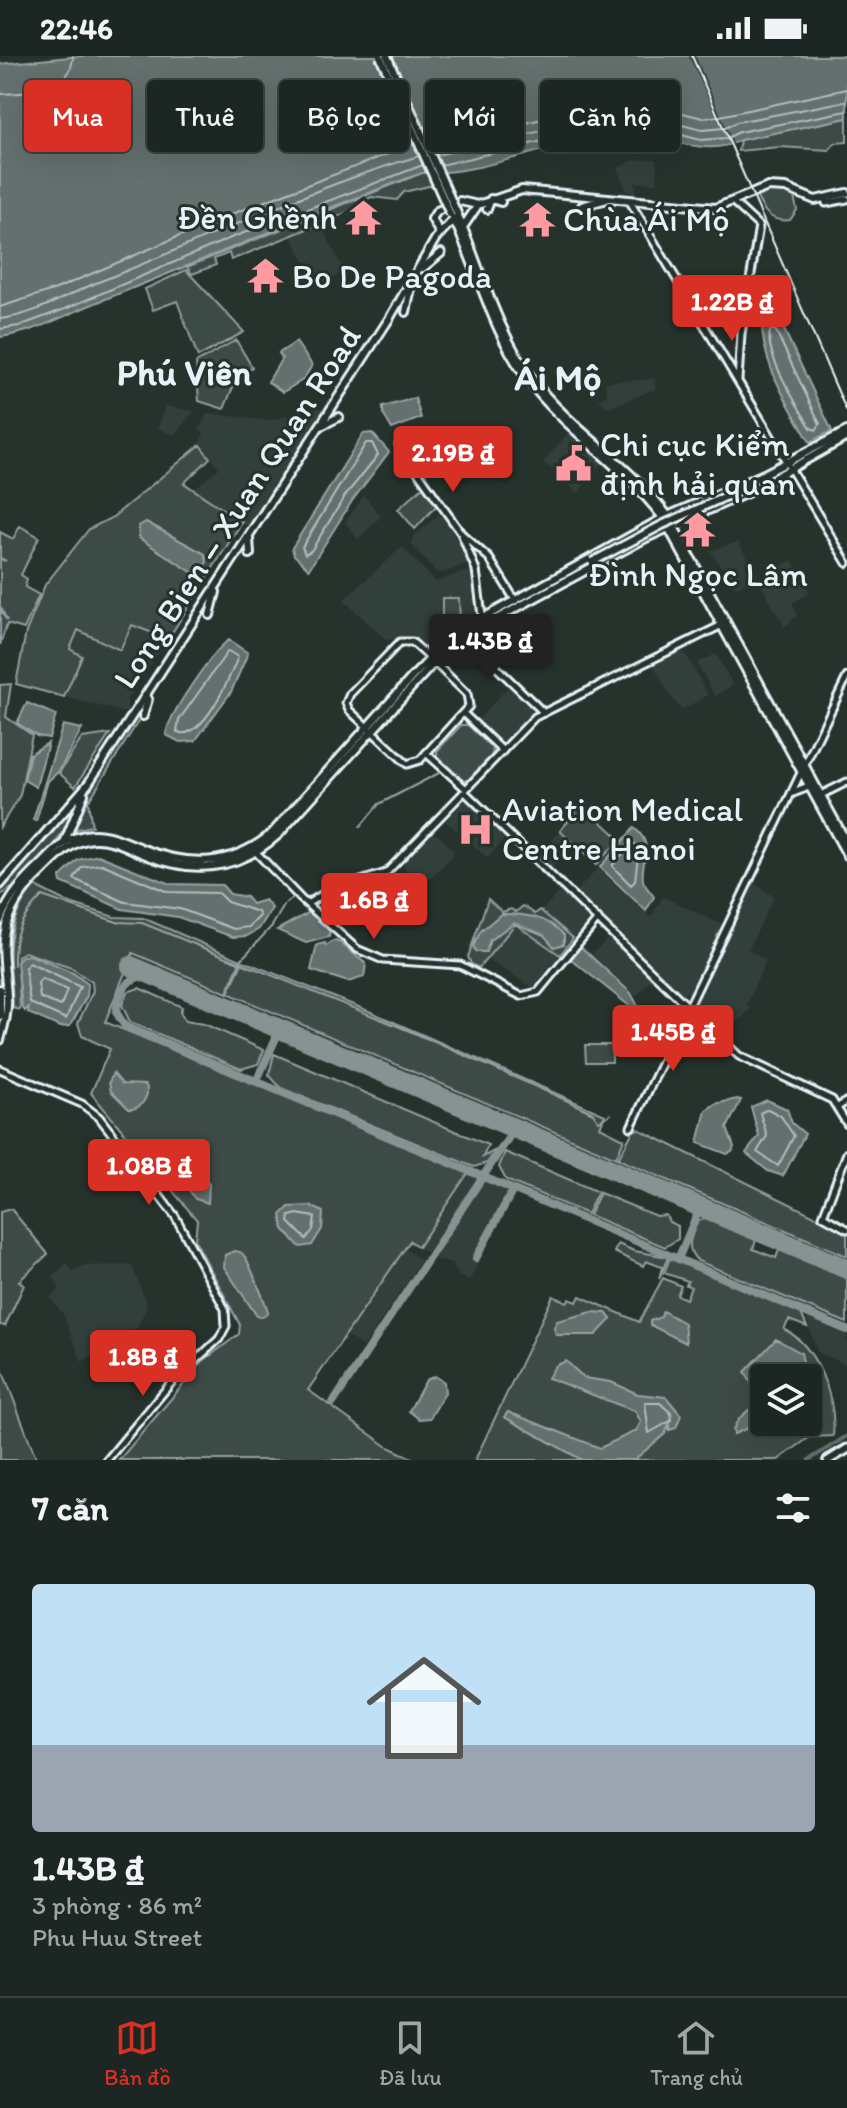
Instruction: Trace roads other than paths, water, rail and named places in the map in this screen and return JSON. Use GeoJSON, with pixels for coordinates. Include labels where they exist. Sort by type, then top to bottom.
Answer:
{"type":"FeatureCollection","features":[{"type":"Feature","properties":{"kind":"highway"},"geometry":{"type":"LineString","coordinates":[[828,1460],[847,1449]]}},
{"type":"Feature","properties":{"kind":"main road"},"geometry":{"type":"LineString","coordinates":[[383,56],[514,348],[552,405],[634,482],[681,538],[847,855]]}},
{"type":"Feature","properties":{"kind":"main road","name":"Long Bien – Xuan Quan Road"},"geometry":{"type":"LineString","coordinates":[[0,885],[88,784],[150,692],[442,232],[432,221],[435,212],[462,200],[478,205],[527,190],[715,208],[777,187],[815,200],[825,199]]}},
{"type":"Feature","properties":{"kind":"main road"},"geometry":{"type":"LineString","coordinates":[[825,199],[847,193]]}},
{"type":"Feature","properties":{"kind":"main road"},"geometry":{"type":"LineString","coordinates":[[582,206],[611,198]]}},
{"type":"Feature","properties":{"kind":"main road"},"geometry":{"type":"LineString","coordinates":[[487,209],[491,199],[501,202]]}},
{"type":"Feature","properties":{"kind":"main road"},"geometry":{"type":"LineString","coordinates":[[442,232],[461,229],[478,205]]}},
{"type":"Feature","properties":{"kind":"main road"},"geometry":{"type":"LineString","coordinates":[[454,214],[471,216]]}},
{"type":"Feature","properties":{"kind":"main road"},"geometry":{"type":"LineString","coordinates":[[442,232],[454,214]]}},
{"type":"Feature","properties":{"kind":"main road"},"geometry":{"type":"LineString","coordinates":[[419,269],[441,253]]}},
{"type":"Feature","properties":{"kind":"main road"},"geometry":{"type":"LineString","coordinates":[[406,312],[412,281]]}},
{"type":"Feature","properties":{"kind":"main road"},"geometry":{"type":"LineString","coordinates":[[552,405],[640,482],[660,505],[665,517]]}},
{"type":"Feature","properties":{"kind":"main road"},"geometry":{"type":"LineString","coordinates":[[318,428],[339,417]]}},
{"type":"Feature","properties":{"kind":"main road"},"geometry":{"type":"LineString","coordinates":[[789,465],[847,431]]}},
{"type":"Feature","properties":{"kind":"main road"},"geometry":{"type":"LineString","coordinates":[[0,919],[21,884],[64,843],[78,836],[96,836],[194,863],[254,851],[456,633],[662,525],[847,437]]}},
{"type":"Feature","properties":{"kind":"main road"},"geometry":{"type":"LineString","coordinates":[[578,570],[665,517],[766,477]]}},
{"type":"Feature","properties":{"kind":"main road"},"geometry":{"type":"LineString","coordinates":[[482,621],[515,600],[687,519],[766,477]]}},
{"type":"Feature","properties":{"kind":"main road"},"geometry":{"type":"LineString","coordinates":[[660,505],[680,511]]}},
{"type":"Feature","properties":{"kind":"main road"},"geometry":{"type":"LineString","coordinates":[[681,538],[687,519]]}},
{"type":"Feature","properties":{"kind":"main road"},"geometry":{"type":"LineString","coordinates":[[671,526],[722,625],[847,843]]}},
{"type":"Feature","properties":{"kind":"main road"},"geometry":{"type":"LineString","coordinates":[[249,538],[250,554]]}},
{"type":"Feature","properties":{"kind":"main road"},"geometry":{"type":"LineString","coordinates":[[210,615],[218,584]]}},
{"type":"Feature","properties":{"kind":"main road"},"geometry":{"type":"LineString","coordinates":[[143,716],[150,692]]}},
{"type":"Feature","properties":{"kind":"main road"},"geometry":{"type":"LineString","coordinates":[[64,843],[88,784]]}},
{"type":"Feature","properties":{"kind":"main road"},"geometry":{"type":"LineString","coordinates":[[792,793],[810,786]]}},
{"type":"Feature","properties":{"kind":"main road"},"geometry":{"type":"LineString","coordinates":[[70,828],[78,836]]}},
{"type":"Feature","properties":{"kind":"main road"},"geometry":{"type":"LineString","coordinates":[[0,1040],[8,999],[1,943],[12,907],[26,888],[66,848],[96,836]]}},
{"type":"Feature","properties":{"kind":"main road"},"geometry":{"type":"LineString","coordinates":[[0,989],[0,1016]]}},
{"type":"Feature","properties":{"kind":"street"},"geometry":{"type":"LineString","coordinates":[[825,199],[826,203],[847,199]]}},
{"type":"Feature","properties":{"kind":"street"},"geometry":{"type":"LineString","coordinates":[[629,200],[847,563]]}},
{"type":"Feature","properties":{"kind":"street"},"geometry":{"type":"LineString","coordinates":[[733,202],[759,226],[738,364],[738,382]]}},
{"type":"Feature","properties":{"kind":"street"},"geometry":{"type":"LineString","coordinates":[[689,299],[697,296]]}},
{"type":"Feature","properties":{"kind":"street"},"geometry":{"type":"LineString","coordinates":[[730,368],[738,364]]}},
{"type":"Feature","properties":{"kind":"street"},"geometry":{"type":"LineString","coordinates":[[399,445],[461,533],[489,558],[515,600]]}},
{"type":"Feature","properties":{"kind":"street"},"geometry":{"type":"LineString","coordinates":[[461,533],[476,570],[482,621],[492,663],[544,713]]}},
{"type":"Feature","properties":{"kind":"street"},"geometry":{"type":"LineString","coordinates":[[307,904],[326,892],[386,873],[535,717],[722,625]]}},
{"type":"Feature","properties":{"kind":"street"},"geometry":{"type":"LineString","coordinates":[[400,642],[412,642],[432,660],[468,696],[469,704],[464,714],[416,763],[405,763],[347,708],[350,694],[400,642]]}},
{"type":"Feature","properties":{"kind":"street"},"geometry":{"type":"LineString","coordinates":[[631,1127],[847,677]]}},
{"type":"Feature","properties":{"kind":"street"},"geometry":{"type":"LineString","coordinates":[[464,714],[503,751]]}},
{"type":"Feature","properties":{"kind":"street"},"geometry":{"type":"LineString","coordinates":[[426,753],[739,1056],[832,1100],[847,1124]]}},
{"type":"Feature","properties":{"kind":"street"},"geometry":{"type":"LineString","coordinates":[[821,795],[847,782]]}},
{"type":"Feature","properties":{"kind":"street"},"geometry":{"type":"LineString","coordinates":[[254,851],[346,940],[373,957],[460,965],[525,996],[538,992],[598,919]]}},
{"type":"Feature","properties":{"kind":"street"},"geometry":{"type":"LineString","coordinates":[[0,1069],[82,1104],[99,1117],[175,1216],[225,1309],[226,1326],[219,1339],[171,1383],[153,1409],[107,1460]]}},
{"type":"Feature","properties":{"kind":"street"},"geometry":{"type":"LineString","coordinates":[[838,1107],[847,1101]]}},
{"type":"Feature","properties":{"kind":"street"},"geometry":{"type":"LineString","coordinates":[[847,1153],[823,1218],[847,1229]]}},
{"type":"Feature","properties":{"kind":"water"},"geometry":{"type":"Polygon","coordinates":[[[80,56],[847,56],[847,118],[728,145],[691,146],[680,144],[680,80],[540,80],[540,151],[476,167],[422,173],[40,327],[0,337],[0,64],[80,56]]]}},
{"type":"Feature","properties":{"kind":"water"},"geometry":{"type":"Polygon","coordinates":[[[767,301],[772,304],[832,431],[810,442],[782,393],[768,360],[762,324],[762,305],[767,301]]]}},
{"type":"Feature","properties":{"kind":"water"},"geometry":{"type":"Polygon","coordinates":[[[296,342],[312,365],[304,379],[283,392],[268,382],[282,358],[279,353],[296,342]]]}},
{"type":"Feature","properties":{"kind":"water"},"geometry":{"type":"Polygon","coordinates":[[[415,398],[421,418],[392,429],[383,414],[383,407],[415,398]]]}},
{"type":"Feature","properties":{"kind":"water"},"geometry":{"type":"Polygon","coordinates":[[[372,433],[389,452],[352,501],[309,569],[294,555],[292,548],[363,434],[372,433]]]}},
{"type":"Feature","properties":{"kind":"water"},"geometry":{"type":"Polygon","coordinates":[[[146,522],[205,554],[207,562],[198,576],[139,538],[139,526],[146,522]]]}},
{"type":"Feature","properties":{"kind":"water"},"geometry":{"type":"Polygon","coordinates":[[[229,640],[248,653],[231,692],[195,741],[180,742],[166,735],[174,714],[192,684],[229,640]]]}},
{"type":"Feature","properties":{"kind":"water"},"geometry":{"type":"Polygon","coordinates":[[[27,703],[56,715],[49,738],[37,736],[17,723],[27,703]]]}},
{"type":"Feature","properties":{"kind":"water"},"geometry":{"type":"Polygon","coordinates":[[[63,725],[82,729],[59,771],[48,781],[36,821],[33,820],[63,725]]]}},
{"type":"Feature","properties":{"kind":"water"},"geometry":{"type":"Polygon","coordinates":[[[48,743],[36,787],[24,780],[30,754],[48,743]]]}},
{"type":"Feature","properties":{"kind":"water"},"geometry":{"type":"Polygon","coordinates":[[[634,828],[641,834],[646,846],[643,880],[654,897],[646,911],[600,867],[634,828]]]}},
{"type":"Feature","properties":{"kind":"water"},"geometry":{"type":"Polygon","coordinates":[[[98,855],[170,884],[222,885],[230,894],[246,897],[252,904],[265,900],[272,908],[259,929],[247,936],[233,937],[178,917],[122,909],[61,882],[60,877],[78,860],[98,855]]]}},
{"type":"Feature","properties":{"kind":"water"},"geometry":{"type":"Polygon","coordinates":[[[310,912],[330,932],[329,937],[306,943],[277,930],[310,912]]]}},
{"type":"Feature","properties":{"kind":"water"},"geometry":{"type":"Polygon","coordinates":[[[501,914],[543,920],[564,935],[564,944],[554,947],[544,935],[514,923],[490,940],[486,952],[476,952],[473,946],[481,931],[501,914]]]}},
{"type":"Feature","properties":{"kind":"water"},"geometry":{"type":"Polygon","coordinates":[[[333,941],[339,942],[366,964],[364,977],[348,982],[311,970],[317,945],[325,943],[326,946],[333,941]]]}},
{"type":"Feature","properties":{"kind":"water"},"geometry":{"type":"Polygon","coordinates":[[[580,946],[631,993],[639,1008],[637,1012],[568,957],[580,946]]]}},
{"type":"Feature","properties":{"kind":"water"},"geometry":{"type":"Polygon","coordinates":[[[30,955],[73,973],[88,984],[87,996],[70,1026],[60,1027],[28,1013],[29,1007],[25,1011],[22,1007],[17,962],[22,956],[30,955]]]}},
{"type":"Feature","properties":{"kind":"water"},"geometry":{"type":"Polygon","coordinates":[[[113,1073],[122,1084],[146,1085],[146,1098],[141,1105],[129,1109],[111,1091],[109,1082],[113,1073]]]}},
{"type":"Feature","properties":{"kind":"water"},"geometry":{"type":"Polygon","coordinates":[[[741,1100],[727,1128],[734,1147],[732,1152],[727,1154],[698,1143],[706,1110],[715,1104],[741,1100]]]}},
{"type":"Feature","properties":{"kind":"water"},"geometry":{"type":"Polygon","coordinates":[[[767,1100],[787,1109],[792,1123],[805,1134],[783,1176],[768,1171],[746,1153],[759,1136],[751,1107],[767,1100]]]}},
{"type":"Feature","properties":{"kind":"water"},"geometry":{"type":"Polygon","coordinates":[[[164,1141],[178,1149],[209,1183],[208,1203],[195,1199],[160,1148],[164,1141]]]}},
{"type":"Feature","properties":{"kind":"water"},"geometry":{"type":"Polygon","coordinates":[[[311,1206],[323,1212],[322,1229],[312,1245],[300,1247],[283,1229],[281,1215],[289,1207],[311,1206]]]}},
{"type":"Feature","properties":{"kind":"water"},"geometry":{"type":"Polygon","coordinates":[[[234,1251],[244,1255],[254,1275],[268,1312],[262,1317],[257,1316],[224,1267],[225,1255],[234,1251]]]}},
{"type":"Feature","properties":{"kind":"water"},"geometry":{"type":"Polygon","coordinates":[[[663,1311],[684,1323],[686,1343],[650,1325],[650,1321],[661,1317],[663,1311]]]}},
{"type":"Feature","properties":{"kind":"water"},"geometry":{"type":"Polygon","coordinates":[[[592,1312],[606,1313],[611,1319],[596,1335],[556,1335],[554,1327],[557,1321],[592,1312]]]}},
{"type":"Feature","properties":{"kind":"water"},"geometry":{"type":"Polygon","coordinates":[[[776,1339],[801,1353],[804,1364],[753,1364],[776,1339]]]}},
{"type":"Feature","properties":{"kind":"water"},"geometry":{"type":"Polygon","coordinates":[[[566,1361],[584,1378],[611,1382],[638,1394],[666,1397],[681,1415],[676,1428],[669,1430],[671,1419],[665,1434],[634,1460],[582,1460],[504,1417],[508,1412],[600,1448],[636,1431],[641,1422],[635,1411],[548,1378],[555,1366],[566,1361]]]}},
{"type":"Feature","properties":{"kind":"water"},"geometry":{"type":"Polygon","coordinates":[[[435,1376],[444,1382],[445,1393],[430,1418],[419,1419],[409,1411],[426,1380],[435,1376]]]}},
{"type":"Feature","properties":{"kind":"water"},"geometry":{"type":"Polygon","coordinates":[[[750,1409],[750,1427],[734,1434],[733,1430],[750,1409]]]}},
{"type":"Feature","properties":{"kind":"waterway"},"geometry":{"type":"LineString","coordinates":[[360,827],[379,804],[439,773]]}},
{"type":"Feature","properties":{"kind":"waterway"},"geometry":{"type":"LineString","coordinates":[[14,965],[19,927],[42,896],[117,922],[142,923],[405,1029],[568,1101],[593,1113],[599,1121],[611,1114]]}},
{"type":"Feature","properties":{"kind":"waterway"},"geometry":{"type":"LineString","coordinates":[[238,963],[272,926],[285,904],[295,897]]}},
{"type":"Feature","properties":{"kind":"waterway"},"geometry":{"type":"LineString","coordinates":[[809,1460],[847,1436]]}},
{"type":"Feature","properties":{"kind":"railway"},"geometry":{"type":"LineString","coordinates":[[692,56],[847,412]]}},
{"type":"Feature","properties":{"kind":"railway"},"geometry":{"type":"LineString","coordinates":[[822,1460],[847,1444]]}},
{"type":"Feature","properties":{"kind":"place","name":"Đền Ghềnh"},"geometry":{"type":"Point","coordinates":[363,217]}},
{"type":"Feature","properties":{"kind":"place","name":"Chùa Ái Mộ"},"geometry":{"type":"Point","coordinates":[537,219]}},
{"type":"Feature","properties":{"kind":"place","name":"Bo De Pagoda"},"geometry":{"type":"Point","coordinates":[266,276]}},
{"type":"Feature","properties":{"kind":"place","name":"Chi cục Kiểm định hải quan"},"geometry":{"type":"Point","coordinates":[574,464]}},
{"type":"Feature","properties":{"kind":"place","name":"Đình Ngọc Lâm"},"geometry":{"type":"Point","coordinates":[698,530]}},
{"type":"Feature","properties":{"kind":"place","name":"Aviation Medical Centre Hanoi"},"geometry":{"type":"Point","coordinates":[476,829]}},
{"type":"Feature","properties":{"kind":"district","name":"Phú Viên"},"geometry":{"type":"Point","coordinates":[184,372]}},
{"type":"Feature","properties":{"kind":"district","name":"Ái Mộ"},"geometry":{"type":"Point","coordinates":[558,377]}}]}
